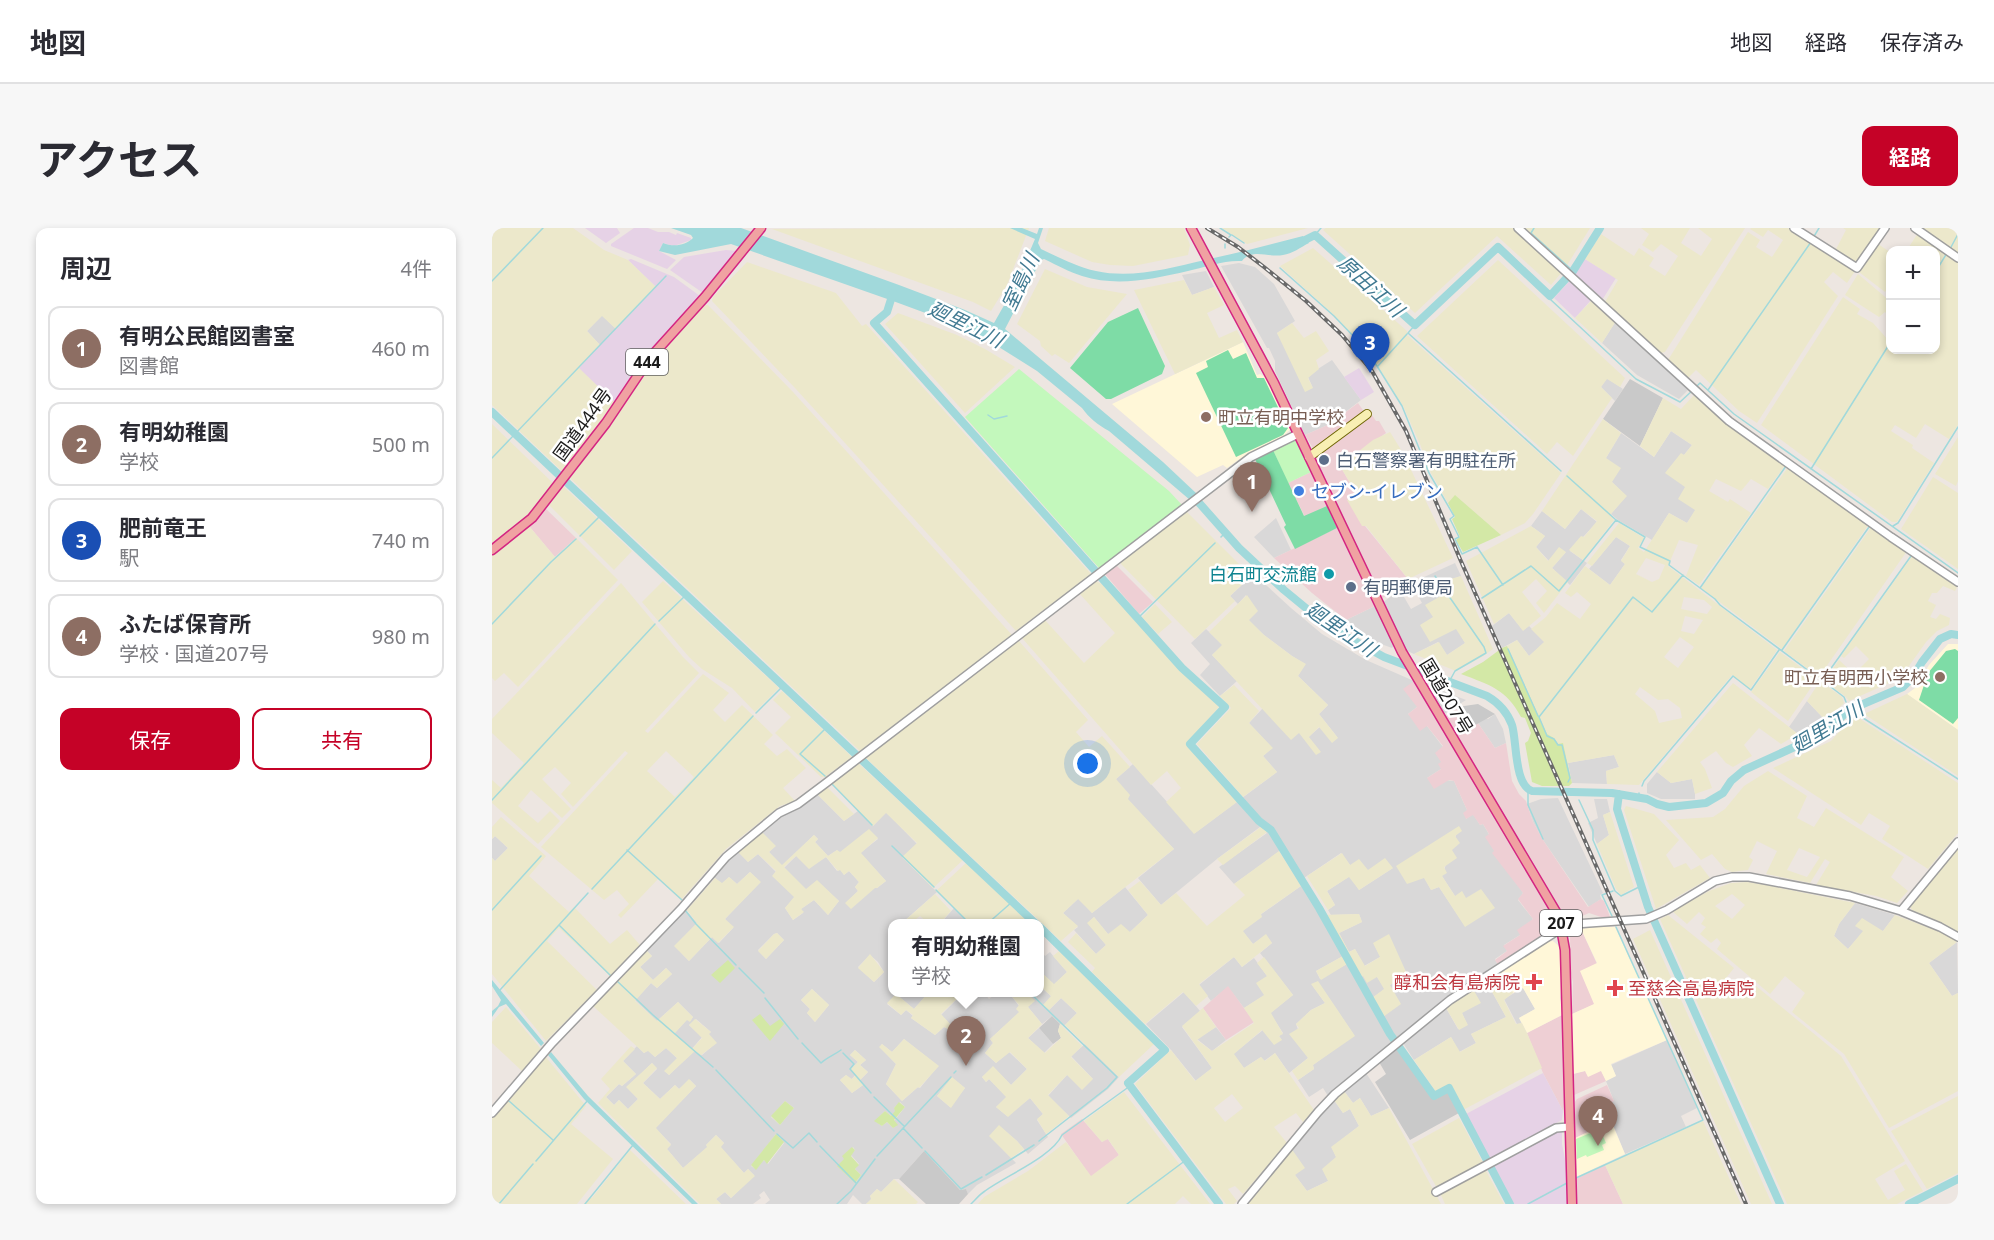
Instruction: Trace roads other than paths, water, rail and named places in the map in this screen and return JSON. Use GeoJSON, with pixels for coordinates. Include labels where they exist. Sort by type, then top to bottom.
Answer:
{"type":"FeatureCollection","features":[{"type":"Feature","properties":{"kind":"highway","name":"国道207号"},"geometry":{"type":"LineString","coordinates":[[1191,228],[1270,375],[1402,652],[1559,917],[1565,950],[1572,1204]]}},
{"type":"Feature","properties":{"kind":"highway","name":"国道444号"},"geometry":{"type":"LineString","coordinates":[[492,550],[532,518],[606,423],[649,359],[759,231]]}},
{"type":"Feature","properties":{"kind":"main road"},"geometry":{"type":"LineString","coordinates":[[1309,458],[1367,414]]}},
{"type":"Feature","properties":{"kind":"street"},"geometry":{"type":"LineString","coordinates":[[1518,228],[1729,421],[1958,582]]}},
{"type":"Feature","properties":{"kind":"street"},"geometry":{"type":"LineString","coordinates":[[1794,228],[1857,268],[1885,228]]}},
{"type":"Feature","properties":{"kind":"street"},"geometry":{"type":"LineString","coordinates":[[1915,228],[1958,258]]}},
{"type":"Feature","properties":{"kind":"street"},"geometry":{"type":"LineString","coordinates":[[492,1113],[552,1043],[674,916],[726,857],[779,813],[798,804],[1251,457],[1298,434]]}},
{"type":"Feature","properties":{"kind":"street"},"geometry":{"type":"LineString","coordinates":[[1901,911],[1958,842]]}},
{"type":"Feature","properties":{"kind":"street"},"geometry":{"type":"LineString","coordinates":[[1242,1204],[1335,1094],[1450,1000],[1562,928],[1595,922],[1646,919],[1667,910],[1715,881],[1732,877],[1759,878],[1876,903],[1940,927],[1958,937]]}},
{"type":"Feature","properties":{"kind":"street"},"geometry":{"type":"LineString","coordinates":[[1436,1192],[1556,1128],[1569,1127]]}},
{"type":"Feature","properties":{"kind":"water","name":"室島川"},"geometry":{"type":"Polygon","coordinates":[[[671,228],[741,228],[899,285],[994,323],[1015,286],[1035,239],[1010,228],[1022,228],[1037,234],[1039,228],[1043,228],[1038,243],[1041,249],[1082,267],[1123,274],[1165,269],[1303,236],[1309,243],[1293,252],[1278,256],[1256,254],[1242,261],[1221,263],[1135,281],[1108,281],[1082,276],[1044,259],[1041,260],[1005,329],[1163,462],[1197,494],[1190,500],[1037,371],[986,339],[958,325],[731,244],[675,255],[659,251],[663,243],[679,245],[693,238],[691,235],[671,228]]]}},
{"type":"Feature","properties":{"kind":"water"},"geometry":{"type":"Polygon","coordinates":[[[492,980],[544,1043],[541,1046],[506,1004],[499,1007],[492,1017],[492,1011],[501,1000],[492,986],[492,980]]]}},
{"type":"Feature","properties":{"kind":"water"},"geometry":{"type":"Polygon","coordinates":[[[551,1052],[588,1096],[698,1204],[692,1204],[584,1099],[548,1055],[551,1052]]]}},
{"type":"Feature","properties":{"kind":"waterway"},"geometry":{"type":"LineString","coordinates":[[492,281],[543,228]]}},
{"type":"Feature","properties":{"kind":"waterway"},"geometry":{"type":"LineString","coordinates":[[1220,228],[1231,235],[1229,237]]}},
{"type":"Feature","properties":{"kind":"waterway"},"geometry":{"type":"LineString","coordinates":[[1315,235],[1321,228]]}},
{"type":"Feature","properties":{"kind":"waterway"},"geometry":{"type":"LineString","coordinates":[[1534,228],[1531,233],[1573,271]]}},
{"type":"Feature","properties":{"kind":"waterway","name":"原田江川"},"geometry":{"type":"LineString","coordinates":[[1299,243],[1315,235],[1415,325],[1498,247],[1550,296],[1573,271],[1600,228]]}},
{"type":"Feature","properties":{"kind":"waterway"},"geometry":{"type":"LineString","coordinates":[[1813,238],[1819,228]]}},
{"type":"Feature","properties":{"kind":"waterway"},"geometry":{"type":"LineString","coordinates":[[1950,249],[1958,234]]}},
{"type":"Feature","properties":{"kind":"waterway"},"geometry":{"type":"LineString","coordinates":[[1232,235],[1244,243]]}},
{"type":"Feature","properties":{"kind":"waterway"},"geometry":{"type":"LineString","coordinates":[[1708,390],[1811,242]]}},
{"type":"Feature","properties":{"kind":"waterway"},"geometry":{"type":"LineString","coordinates":[[1940,264],[1947,253]]}},
{"type":"Feature","properties":{"kind":"waterway"},"geometry":{"type":"LineString","coordinates":[[1280,268],[1334,316],[1377,366],[1402,406],[1429,473],[1454,516],[1450,519],[1459,537],[1455,539],[1462,554],[1477,547],[1503,585]]}},
{"type":"Feature","properties":{"kind":"waterway"},"geometry":{"type":"LineString","coordinates":[[492,458],[666,276]]}},
{"type":"Feature","properties":{"kind":"waterway"},"geometry":{"type":"LineString","coordinates":[[893,293],[887,312],[874,323],[1182,668],[1225,707],[1190,744],[1259,821],[1271,830],[1319,908],[1390,1034],[1434,1096],[1449,1088],[1510,1204]]}},
{"type":"Feature","properties":{"kind":"waterway"},"geometry":{"type":"LineString","coordinates":[[1550,296],[1551,300],[1636,379],[1680,402],[1693,390]]}},
{"type":"Feature","properties":{"kind":"waterway"},"geometry":{"type":"LineString","coordinates":[[1415,325],[1408,333],[1561,471]]}},
{"type":"Feature","properties":{"kind":"waterway"},"geometry":{"type":"LineString","coordinates":[[1378,366],[1407,334]]}},
{"type":"Feature","properties":{"kind":"waterway"},"geometry":{"type":"LineString","coordinates":[[1811,469],[1886,349]]}},
{"type":"Feature","properties":{"kind":"waterway"},"geometry":{"type":"LineString","coordinates":[[1696,387],[1700,383],[1734,414],[1958,573]]}},
{"type":"Feature","properties":{"kind":"waterway"},"geometry":{"type":"LineString","coordinates":[[492,412],[1031,919]]}},
{"type":"Feature","properties":{"kind":"waterway"},"geometry":{"type":"LineString","coordinates":[[988,415],[994,419],[1007,416]]}},
{"type":"Feature","properties":{"kind":"waterway"},"geometry":{"type":"LineString","coordinates":[[1893,526],[1898,523],[1958,427]]}},
{"type":"Feature","properties":{"kind":"waterway"},"geometry":{"type":"LineString","coordinates":[[1700,588],[1786,466]]}},
{"type":"Feature","properties":{"kind":"waterway"},"geometry":{"type":"LineString","coordinates":[[1567,476],[1616,520],[1645,537],[1640,547],[1670,561],[1669,565],[1817,677]]}},
{"type":"Feature","properties":{"kind":"waterway","name":"廻里江川"},"geometry":{"type":"LineString","coordinates":[[1193,496],[1239,548],[1318,618],[1384,657],[1487,696],[1499,705],[1512,725],[1522,780],[1532,791],[1612,793],[1647,799],[1669,807],[1706,803],[1723,793],[1731,781],[1744,770],[1823,734],[1849,710],[1903,687],[1913,677],[1940,639],[1951,634],[1958,635]]}},
{"type":"Feature","properties":{"kind":"waterway"},"geometry":{"type":"LineString","coordinates":[[580,536],[601,515]]}},
{"type":"Feature","properties":{"kind":"waterway"},"geometry":{"type":"LineString","coordinates":[[1482,598],[1531,566],[1559,591],[1616,520]]}},
{"type":"Feature","properties":{"kind":"waterway"},"geometry":{"type":"LineString","coordinates":[[1782,650],[1869,527]]}},
{"type":"Feature","properties":{"kind":"waterway","name":"廻里江川"},"geometry":{"type":"LineString","coordinates":[[1221,537],[1225,533]]}},
{"type":"Feature","properties":{"kind":"waterway"},"geometry":{"type":"LineString","coordinates":[[492,624],[576,539]]}},
{"type":"Feature","properties":{"kind":"waterway"},"geometry":{"type":"LineString","coordinates":[[1138,618],[1215,543]]}},
{"type":"Feature","properties":{"kind":"waterway"},"geometry":{"type":"LineString","coordinates":[[1822,681],[1911,556]]}},
{"type":"Feature","properties":{"kind":"waterway"},"geometry":{"type":"LineString","coordinates":[[1568,782],[1570,778],[1562,745],[1558,745],[1554,739],[1547,736],[1539,717],[1633,597],[1652,612],[1683,575]]}},
{"type":"Feature","properties":{"kind":"waterway"},"geometry":{"type":"LineString","coordinates":[[1435,576],[1486,653],[1455,671],[1449,682]]}},
{"type":"Feature","properties":{"kind":"waterway"},"geometry":{"type":"LineString","coordinates":[[659,621],[686,595]]}},
{"type":"Feature","properties":{"kind":"waterway"},"geometry":{"type":"LineString","coordinates":[[492,800],[655,624]]}},
{"type":"Feature","properties":{"kind":"waterway"},"geometry":{"type":"LineString","coordinates":[[1508,649],[1538,716]]}},
{"type":"Feature","properties":{"kind":"waterway"},"geometry":{"type":"LineString","coordinates":[[1642,786],[1733,676],[1751,690],[1779,650]]}},
{"type":"Feature","properties":{"kind":"waterway"},"geometry":{"type":"LineString","coordinates":[[1823,681],[1844,697],[1846,702]]}},
{"type":"Feature","properties":{"kind":"waterway"},"geometry":{"type":"LineString","coordinates":[[756,713],[783,686]]}},
{"type":"Feature","properties":{"kind":"waterway"},"geometry":{"type":"LineString","coordinates":[[1856,707],[1860,716],[1958,779]]}},
{"type":"Feature","properties":{"kind":"waterway"},"geometry":{"type":"LineString","coordinates":[[592,889],[753,716]]}},
{"type":"Feature","properties":{"kind":"waterway"},"geometry":{"type":"LineString","coordinates":[[825,776],[800,754],[827,727]]}},
{"type":"Feature","properties":{"kind":"waterway"},"geometry":{"type":"LineString","coordinates":[[831,783],[872,825]]}},
{"type":"Feature","properties":{"kind":"waterway"},"geometry":{"type":"LineString","coordinates":[[1528,790],[1528,805],[1543,839]]}},
{"type":"Feature","properties":{"kind":"waterway"},"geometry":{"type":"LineString","coordinates":[[1619,794],[1617,809],[1648,907],[1780,1204]]}},
{"type":"Feature","properties":{"kind":"waterway"},"geometry":{"type":"LineString","coordinates":[[1579,800],[1593,830],[1593,840],[1615,891],[1621,896],[1641,886]]}},
{"type":"Feature","properties":{"kind":"waterway"},"geometry":{"type":"LineString","coordinates":[[892,846],[934,887]]}},
{"type":"Feature","properties":{"kind":"waterway"},"geometry":{"type":"LineString","coordinates":[[627,850],[682,900]]}},
{"type":"Feature","properties":{"kind":"waterway"},"geometry":{"type":"LineString","coordinates":[[492,910],[541,856]]}},
{"type":"Feature","properties":{"kind":"waterway"},"geometry":{"type":"LineString","coordinates":[[717,873],[728,860]]}},
{"type":"Feature","properties":{"kind":"waterway"},"geometry":{"type":"LineString","coordinates":[[701,892],[713,877]]}},
{"type":"Feature","properties":{"kind":"waterway"},"geometry":{"type":"LineString","coordinates":[[936,890],[965,919]]}},
{"type":"Feature","properties":{"kind":"waterway"},"geometry":{"type":"LineString","coordinates":[[1612,916],[1602,895],[1613,891]]}},
{"type":"Feature","properties":{"kind":"waterway"},"geometry":{"type":"LineString","coordinates":[[500,990],[588,893]]}},
{"type":"Feature","properties":{"kind":"waterway"},"geometry":{"type":"LineString","coordinates":[[993,919],[1012,902]]}},
{"type":"Feature","properties":{"kind":"waterway"},"geometry":{"type":"LineString","coordinates":[[686,909],[696,924],[736,965]]}},
{"type":"Feature","properties":{"kind":"waterway"},"geometry":{"type":"LineString","coordinates":[[560,926],[611,976]]}},
{"type":"Feature","properties":{"kind":"waterway"},"geometry":{"type":"LineString","coordinates":[[1576,1178],[1703,1120],[1616,927]]}},
{"type":"Feature","properties":{"kind":"waterway"},"geometry":{"type":"LineString","coordinates":[[1044,931],[1165,1050],[1128,1083],[1219,1204]]}},
{"type":"Feature","properties":{"kind":"waterway"},"geometry":{"type":"LineString","coordinates":[[739,968],[764,993]]}},
{"type":"Feature","properties":{"kind":"waterway"},"geometry":{"type":"LineString","coordinates":[[617,981],[713,1067]]}},
{"type":"Feature","properties":{"kind":"waterway"},"geometry":{"type":"LineString","coordinates":[[1034,997],[1117,1077],[1107,1088],[1039,1141]]}},
{"type":"Feature","properties":{"kind":"waterway"},"geometry":{"type":"LineString","coordinates":[[765,998],[798,1039]]}},
{"type":"Feature","properties":{"kind":"waterway"},"geometry":{"type":"LineString","coordinates":[[802,1043],[821,1063],[841,1050]]}},
{"type":"Feature","properties":{"kind":"waterway"},"geometry":{"type":"LineString","coordinates":[[843,1053],[854,1064],[850,1069],[871,1093]]}},
{"type":"Feature","properties":{"kind":"waterway"},"geometry":{"type":"LineString","coordinates":[[716,1070],[774,1131]]}},
{"type":"Feature","properties":{"kind":"waterway"},"geometry":{"type":"LineString","coordinates":[[877,1156],[951,1077]]}},
{"type":"Feature","properties":{"kind":"waterway"},"geometry":{"type":"LineString","coordinates":[[971,1204],[983,1192],[1049,1151],[1062,1135],[1130,1086]]}},
{"type":"Feature","properties":{"kind":"waterway"},"geometry":{"type":"LineString","coordinates":[[874,1097],[904,1126]]}},
{"type":"Feature","properties":{"kind":"waterway"},"geometry":{"type":"LineString","coordinates":[[536,1161],[588,1100]]}},
{"type":"Feature","properties":{"kind":"waterway"},"geometry":{"type":"LineString","coordinates":[[509,1101],[553,1140]]}},
{"type":"Feature","properties":{"kind":"waterway"},"geometry":{"type":"LineString","coordinates":[[903,1128],[922,1148]]}},
{"type":"Feature","properties":{"kind":"waterway"},"geometry":{"type":"LineString","coordinates":[[777,1134],[793,1148],[809,1133],[817,1142]]}},
{"type":"Feature","properties":{"kind":"waterway"},"geometry":{"type":"LineString","coordinates":[[585,1204],[633,1145]]}},
{"type":"Feature","properties":{"kind":"waterway"},"geometry":{"type":"LineString","coordinates":[[986,1175],[1034,1145]]}},
{"type":"Feature","properties":{"kind":"waterway"},"geometry":{"type":"LineString","coordinates":[[820,1146],[856,1183]]}},
{"type":"Feature","properties":{"kind":"waterway"},"geometry":{"type":"LineString","coordinates":[[925,1151],[961,1189],[982,1177]]}},
{"type":"Feature","properties":{"kind":"waterway"},"geometry":{"type":"LineString","coordinates":[[837,1204],[851,1191],[875,1159]]}},
{"type":"Feature","properties":{"kind":"waterway"},"geometry":{"type":"LineString","coordinates":[[1127,1204],[1186,1160]]}},
{"type":"Feature","properties":{"kind":"waterway"},"geometry":{"type":"LineString","coordinates":[[499,1204],[533,1164]]}},
{"type":"Feature","properties":{"kind":"waterway"},"geometry":{"type":"LineString","coordinates":[[1909,1204],[1958,1179]]}},
{"type":"Feature","properties":{"kind":"waterway"},"geometry":{"type":"LineString","coordinates":[[1528,1204],[1567,1183]]}},
{"type":"Feature","properties":{"kind":"railway"},"geometry":{"type":"LineString","coordinates":[[1207,228],[1238,247],[1264,267],[1306,301],[1342,335],[1372,371],[1406,431],[1460,559],[1746,1204]]}},
{"type":"Feature","properties":{"kind":"place","name":"肥前竜王"},"geometry":{"type":"Point","coordinates":[1370,373]}},
{"type":"Feature","properties":{"kind":"place","name":"町立有明中学校"},"geometry":{"type":"Point","coordinates":[1206,417]}},
{"type":"Feature","properties":{"kind":"place","name":"白石警察署有明駐在所"},"geometry":{"type":"Point","coordinates":[1324,460]}},
{"type":"Feature","properties":{"kind":"place","name":"セブン-イレブン"},"geometry":{"type":"Point","coordinates":[1299,491]}},
{"type":"Feature","properties":{"kind":"place","name":"有明公民館図書室"},"geometry":{"type":"Point","coordinates":[1252,512]}},
{"type":"Feature","properties":{"kind":"place","name":"白石町交流館"},"geometry":{"type":"Point","coordinates":[1329,574]}},
{"type":"Feature","properties":{"kind":"place","name":"有明郵便局"},"geometry":{"type":"Point","coordinates":[1351,587]}},
{"type":"Feature","properties":{"kind":"place","name":"町立有明西小学校"},"geometry":{"type":"Point","coordinates":[1940,677]}},
{"type":"Feature","properties":{"kind":"place","name":"醇和会有島病院"},"geometry":{"type":"Point","coordinates":[1534,982]}},
{"type":"Feature","properties":{"kind":"place","name":"至慈会高島病院"},"geometry":{"type":"Point","coordinates":[1615,988]}},
{"type":"Feature","properties":{"kind":"place","name":"有明幼稚園"},"geometry":{"type":"Point","coordinates":[966,1066]}},
{"type":"Feature","properties":{"kind":"place","name":"ふたば保育所"},"geometry":{"type":"Point","coordinates":[1598,1146]}}]}
